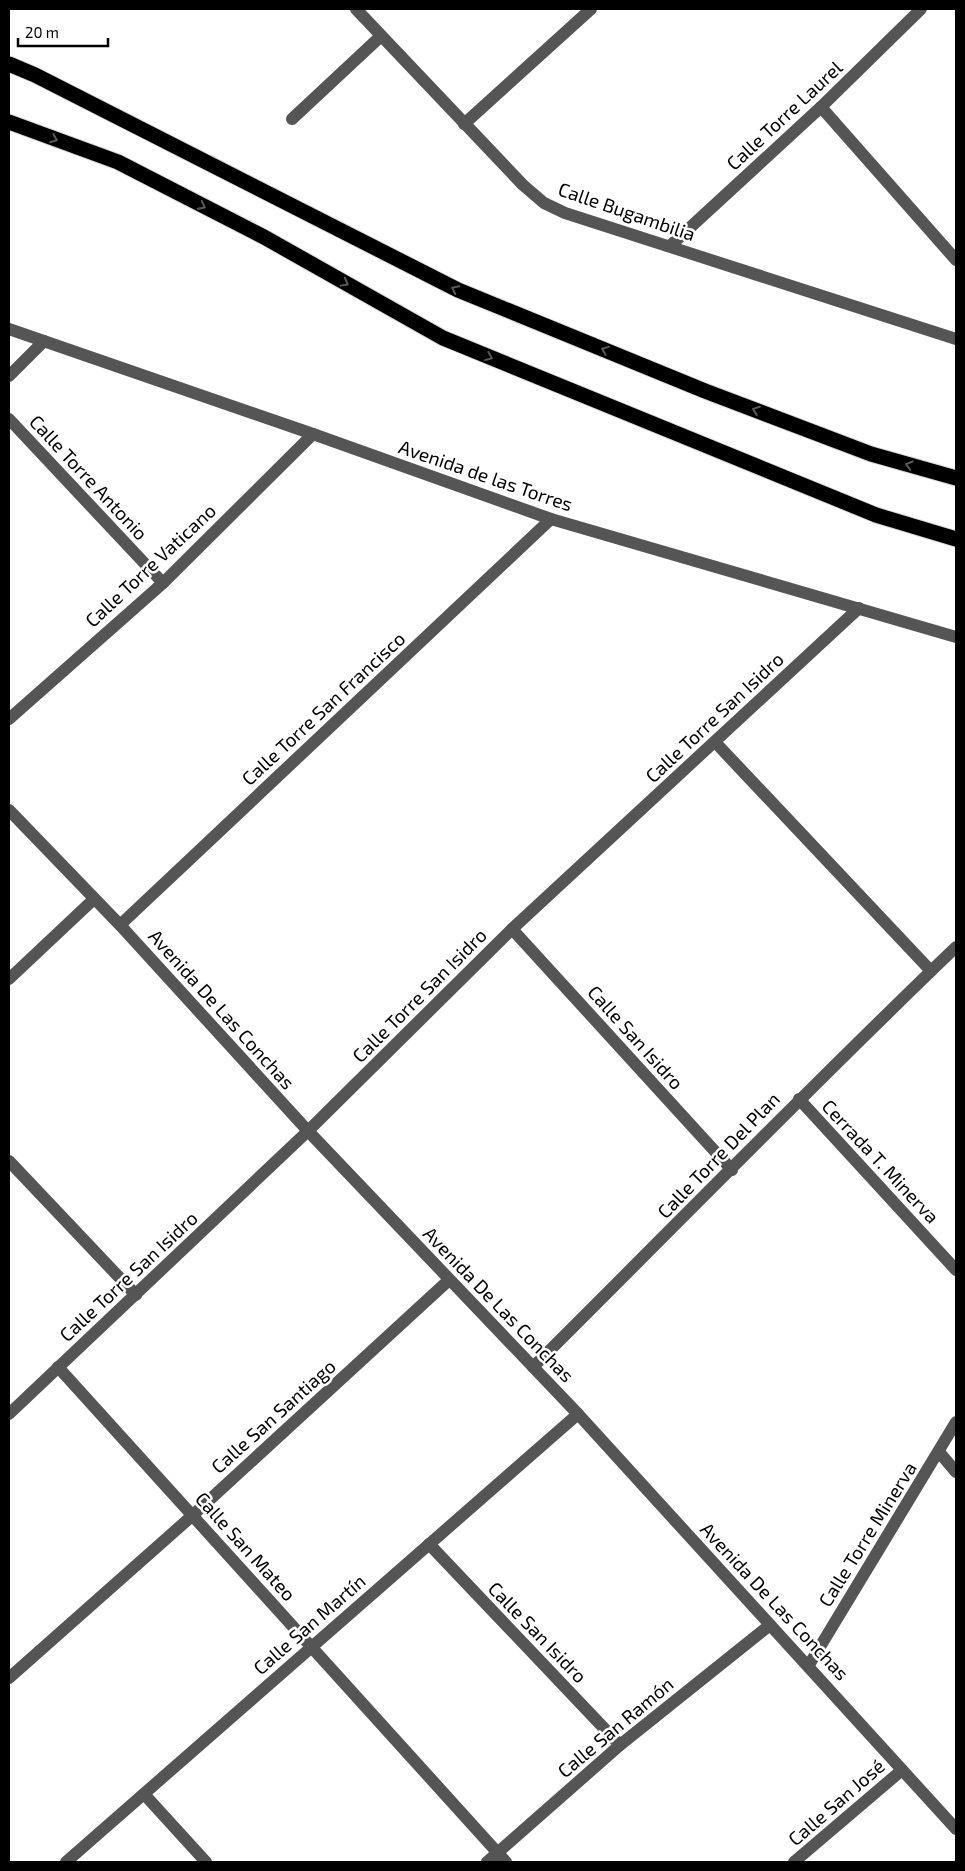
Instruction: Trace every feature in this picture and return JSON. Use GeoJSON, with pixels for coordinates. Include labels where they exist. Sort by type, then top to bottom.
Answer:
{"type":"FeatureCollection","features":[{"type":"Feature","properties":{"kind":"highway"},"geometry":{"type":"LineString","coordinates":[[9,64],[36,75],[458,290],[704,390],[871,454],[956,478]]}},
{"type":"Feature","properties":{"kind":"highway"},"geometry":{"type":"LineString","coordinates":[[9,122],[118,162],[264,237],[443,338],[876,515],[956,539]]}},
{"type":"Feature","properties":{"kind":"street","name":"Calle Bugambilia"},"geometry":{"type":"LineString","coordinates":[[356,9],[522,185],[544,203],[565,213],[956,339]]}},
{"type":"Feature","properties":{"kind":"street"},"geometry":{"type":"LineString","coordinates":[[464,124],[591,9]]}},
{"type":"Feature","properties":{"kind":"street","name":"Calle Torre Laurel"},"geometry":{"type":"LineString","coordinates":[[670,246],[821,107],[921,9]]}},
{"type":"Feature","properties":{"kind":"street"},"geometry":{"type":"LineString","coordinates":[[292,119],[381,36]]}},
{"type":"Feature","properties":{"kind":"street"},"geometry":{"type":"LineString","coordinates":[[821,107],[956,260]]}},
{"type":"Feature","properties":{"kind":"street","name":"Avenida de las Torres"},"geometry":{"type":"LineString","coordinates":[[9,329],[551,519],[956,637]]}},
{"type":"Feature","properties":{"kind":"street"},"geometry":{"type":"LineString","coordinates":[[9,376],[44,341]]}},
{"type":"Feature","properties":{"kind":"street","name":"Calle Torre Antonio"},"geometry":{"type":"LineString","coordinates":[[9,419],[163,583]]}},
{"type":"Feature","properties":{"kind":"street","name":"Calle Torre Vaticano"},"geometry":{"type":"LineString","coordinates":[[9,720],[163,583],[313,434]]}},
{"type":"Feature","properties":{"kind":"street","name":"Calle Torre San Francisco"},"geometry":{"type":"LineString","coordinates":[[120,925],[551,519]]}},
{"type":"Feature","properties":{"kind":"street","name":"Calle Torre San Isidro"},"geometry":{"type":"LineString","coordinates":[[9,1414],[308,1131],[512,930],[859,608]]}},
{"type":"Feature","properties":{"kind":"street"},"geometry":{"type":"LineString","coordinates":[[715,742],[930,971]]}},
{"type":"Feature","properties":{"kind":"street","name":"Avenida De Las Conchas"},"geometry":{"type":"LineString","coordinates":[[9,810],[120,925],[308,1131],[578,1414],[770,1625],[809,1665],[956,1829]]}},
{"type":"Feature","properties":{"kind":"street"},"geometry":{"type":"LineString","coordinates":[[9,980],[94,900]]}},
{"type":"Feature","properties":{"kind":"street","name":"Calle San Isidro"},"geometry":{"type":"LineString","coordinates":[[512,930],[732,1170]]}},
{"type":"Feature","properties":{"kind":"street","name":"Calle Torre Del Plan"},"geometry":{"type":"LineString","coordinates":[[533,1367],[732,1170],[799,1099],[956,947]]}},
{"type":"Feature","properties":{"kind":"street","name":"Cerrada T. Minerva"},"geometry":{"type":"LineString","coordinates":[[799,1099],[956,1270]]}},
{"type":"Feature","properties":{"kind":"street"},"geometry":{"type":"LineString","coordinates":[[9,1161],[136,1295]]}},
{"type":"Feature","properties":{"kind":"street","name":"Calle San Santiago"},"geometry":{"type":"LineString","coordinates":[[9,1678],[193,1515],[449,1280]]}},
{"type":"Feature","properties":{"kind":"street","name":"Calle San Mateo"},"geometry":{"type":"LineString","coordinates":[[58,1367],[313,1646],[502,1858]]}},
{"type":"Feature","properties":{"kind":"street","name":"Calle San Martín"},"geometry":{"type":"LineString","coordinates":[[66,1862],[578,1414]]}},
{"type":"Feature","properties":{"kind":"street","name":"Calle Torre Minerva"},"geometry":{"type":"LineString","coordinates":[[809,1665],[956,1422]]}},
{"type":"Feature","properties":{"kind":"street"},"geometry":{"type":"LineString","coordinates":[[939,1452],[956,1472]]}},
{"type":"Feature","properties":{"kind":"street","name":"Calle San Isidro"},"geometry":{"type":"LineString","coordinates":[[429,1544],[620,1745]]}},
{"type":"Feature","properties":{"kind":"street","name":"Calle San Ramón"},"geometry":{"type":"LineString","coordinates":[[487,1862],[502,1858],[620,1745],[770,1625]]}},
{"type":"Feature","properties":{"kind":"street","name":"Calle San José"},"geometry":{"type":"LineString","coordinates":[[794,1862],[902,1770]]}},
{"type":"Feature","properties":{"kind":"street"},"geometry":{"type":"LineString","coordinates":[[144,1794],[206,1862]]}}]}
